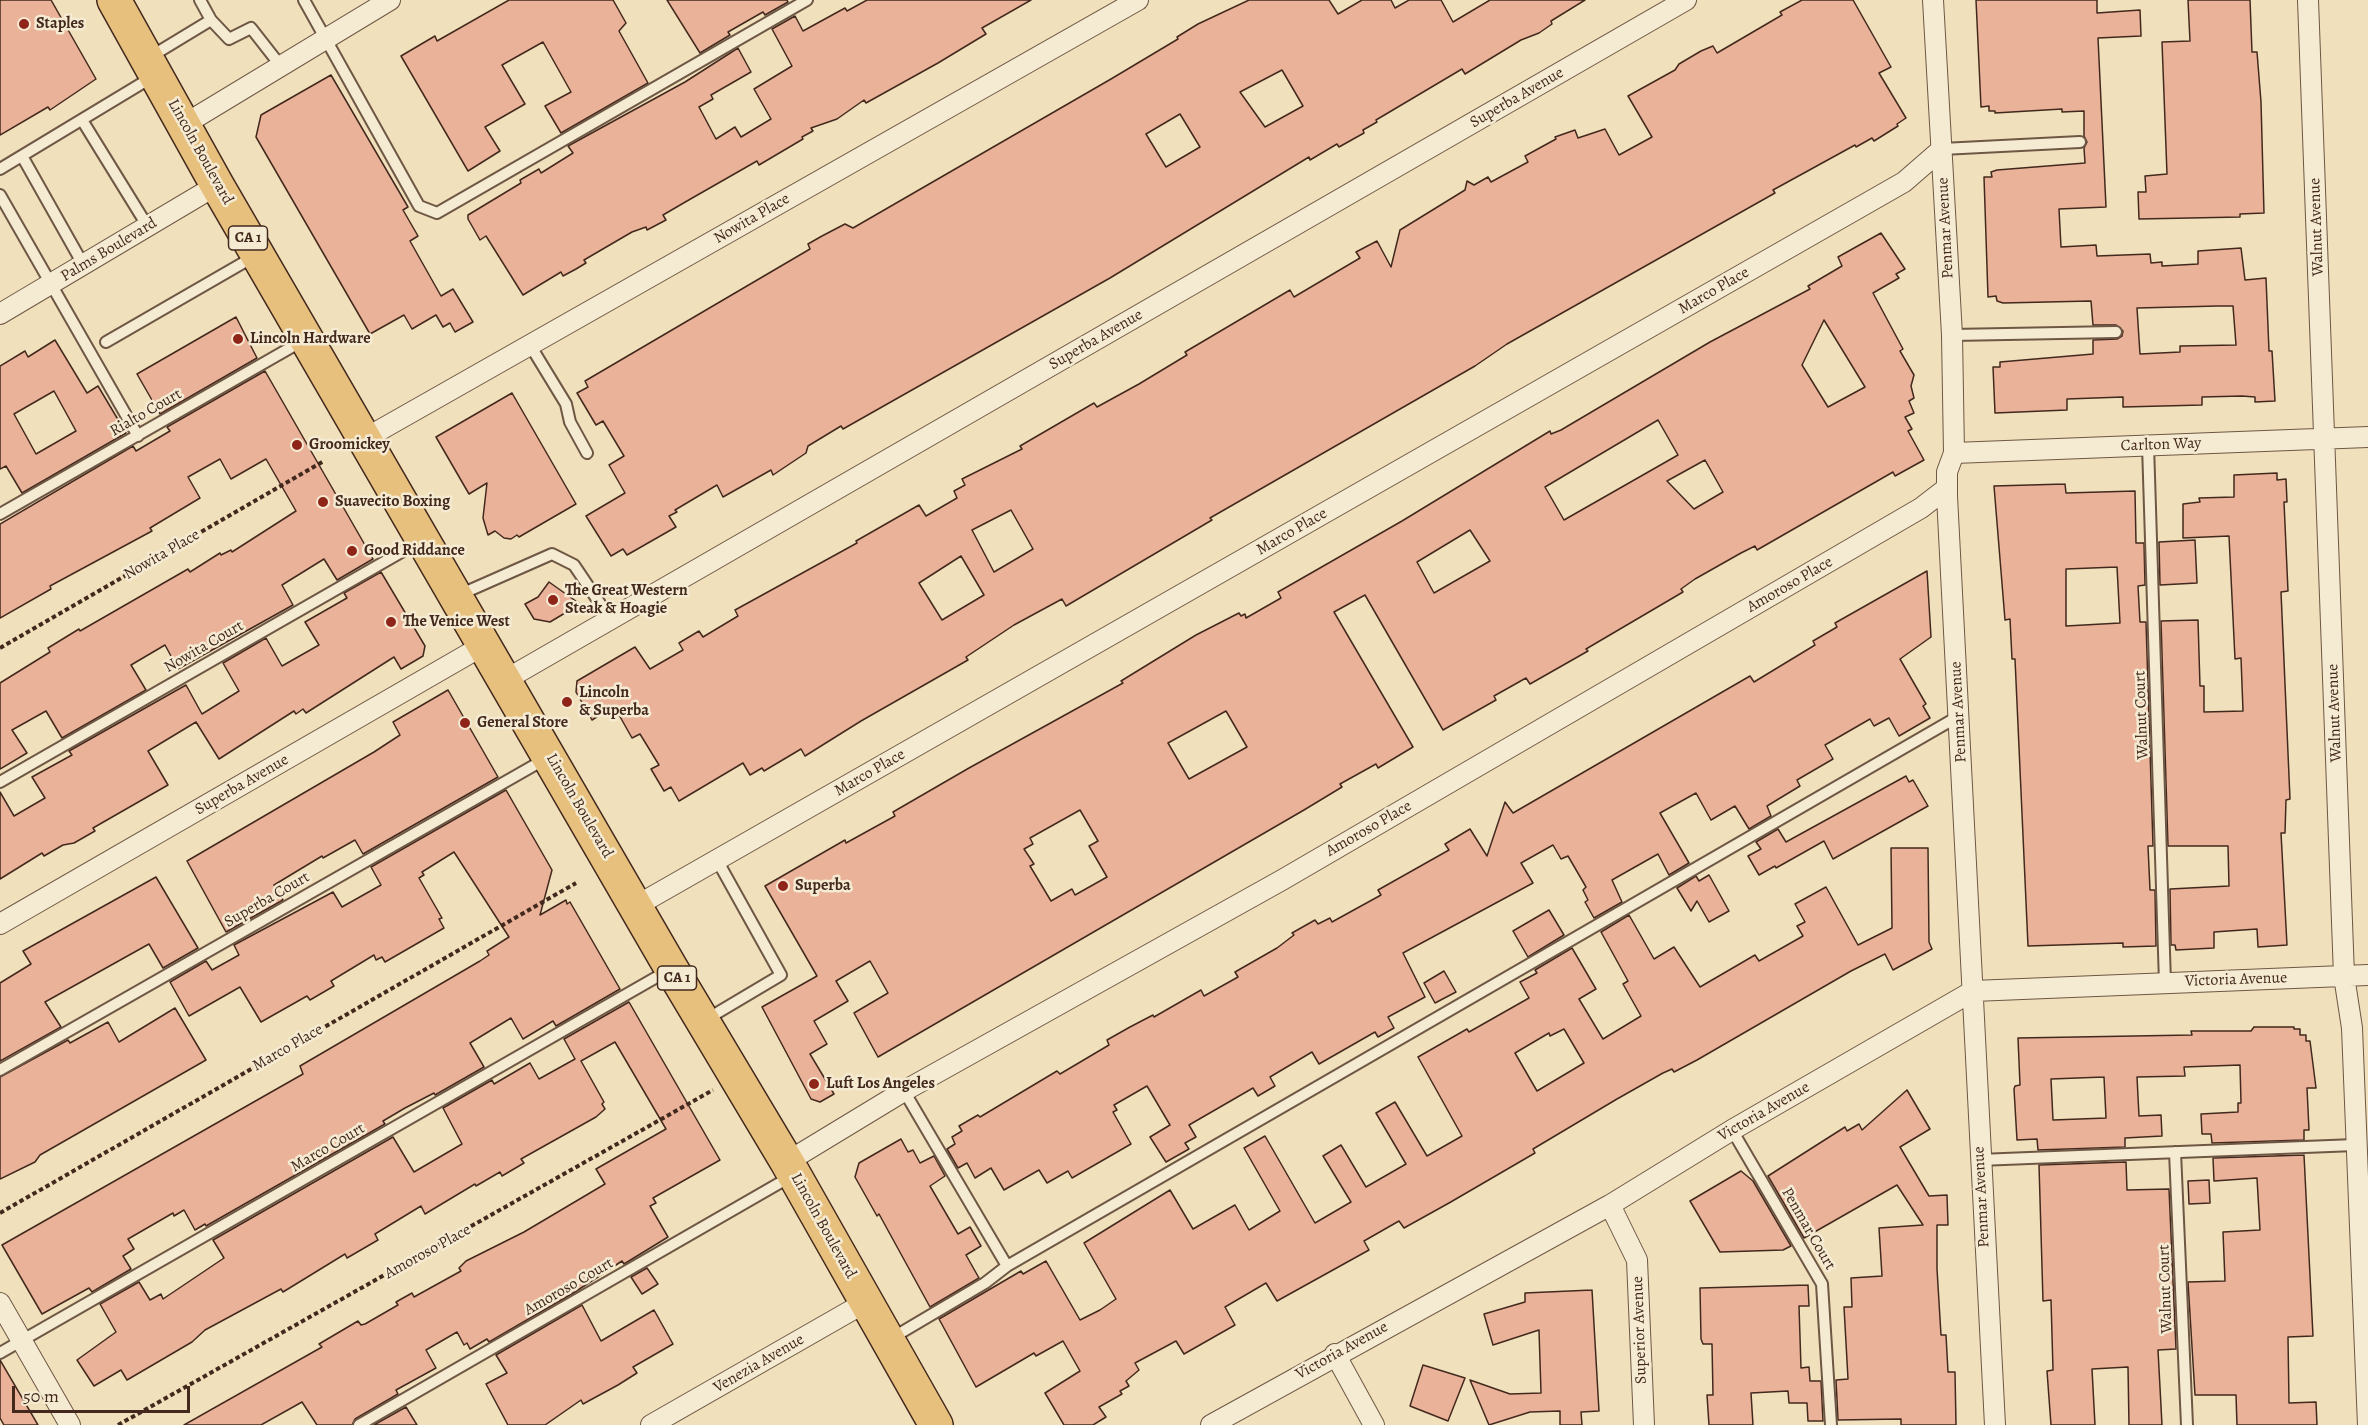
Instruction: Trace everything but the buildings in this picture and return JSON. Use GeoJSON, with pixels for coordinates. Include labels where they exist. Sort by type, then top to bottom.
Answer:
{"type":"FeatureCollection","features":[{"type":"Feature","properties":{"kind":"highway","name":"Lincoln Boulevard"},"geometry":{"type":"LineString","coordinates":[[114,0],[217,185],[424,538],[671,968],[790,1168],[936,1425]]}},
{"type":"Feature","properties":{"kind":"street"},"geometry":{"type":"LineString","coordinates":[[184,124],[325,37],[390,0]]}},
{"type":"Feature","properties":{"kind":"street","name":"Nowita Place"},"geometry":{"type":"LineString","coordinates":[[366,438],[1138,0]]}},
{"type":"Feature","properties":{"kind":"street","name":"Superba Avenue"},"geometry":{"type":"LineString","coordinates":[[505,680],[1686,0]]}},
{"type":"Feature","properties":{"kind":"street","name":"Penmar Avenue"},"geometry":{"type":"LineString","coordinates":[[1933,0],[1952,334],[1954,453],[1947,472],[1947,488],[1973,991],[1979,1160],[1995,1425]]}},
{"type":"Feature","properties":{"kind":"street","name":"Walnut Avenue"},"geometry":{"type":"LineString","coordinates":[[2308,0],[2344,976],[2352,1028],[2368,1425]]}},
{"type":"Feature","properties":{"kind":"street","name":"Marco Place"},"geometry":{"type":"LineString","coordinates":[[636,906],[1905,182],[1942,149]]}},
{"type":"Feature","properties":{"kind":"street","name":"Palms Boulevard"},"geometry":{"type":"LineString","coordinates":[[0,314],[217,185]]}},
{"type":"Feature","properties":{"kind":"street","name":"Carlton Way"},"geometry":{"type":"LineString","coordinates":[[1954,453],[2368,437]]}},
{"type":"Feature","properties":{"kind":"street","name":"Amoroso Place"},"geometry":{"type":"LineString","coordinates":[[790,1168],[904,1091],[1282,880],[1921,508],[1947,488]]}},
{"type":"Feature","properties":{"kind":"street","name":"Superba Avenue"},"geometry":{"type":"LineString","coordinates":[[0,924],[484,645]]}},
{"type":"Feature","properties":{"kind":"street","name":"Victoria Avenue"},"geometry":{"type":"LineString","coordinates":[[1211,1425],[1335,1354],[1610,1205],[1732,1130],[1973,991],[2368,975]]}},
{"type":"Feature","properties":{"kind":"street","name":"Superior Avenue"},"geometry":{"type":"LineString","coordinates":[[1610,1205],[1637,1260],[1644,1425]]}},
{"type":"Feature","properties":{"kind":"street","name":"Venezia Avenue"},"geometry":{"type":"LineString","coordinates":[[651,1425],[866,1302]]}},
{"type":"Feature","properties":{"kind":"street"},"geometry":{"type":"LineString","coordinates":[[0,1303],[70,1425]]}},
{"type":"Feature","properties":{"kind":"street"},"geometry":{"type":"LineString","coordinates":[[1335,1354],[1374,1425]]}},
{"type":"Feature","properties":{"kind":"lane"},"geometry":{"type":"LineString","coordinates":[[200,0],[211,20],[229,39],[251,28],[280,65]]}},
{"type":"Feature","properties":{"kind":"lane"},"geometry":{"type":"LineString","coordinates":[[304,0],[419,206],[437,213],[807,0]]}},
{"type":"Feature","properties":{"kind":"lane"},"geometry":{"type":"LineString","coordinates":[[0,169],[82,120],[211,20]]}},
{"type":"Feature","properties":{"kind":"lane"},"geometry":{"type":"LineString","coordinates":[[82,120],[148,227]]}},
{"type":"Feature","properties":{"kind":"lane"},"geometry":{"type":"LineString","coordinates":[[1942,149],[2080,142]]}},
{"type":"Feature","properties":{"kind":"lane"},"geometry":{"type":"LineString","coordinates":[[22,156],[84,266]]}},
{"type":"Feature","properties":{"kind":"lane"},"geometry":{"type":"LineString","coordinates":[[0,195],[138,435]]}},
{"type":"Feature","properties":{"kind":"lane"},"geometry":{"type":"LineString","coordinates":[[106,342],[257,254]]}},
{"type":"Feature","properties":{"kind":"lane"},"geometry":{"type":"LineString","coordinates":[[1952,334],[2116,332]]}},
{"type":"Feature","properties":{"kind":"lane","name":"Rialto Court"},"geometry":{"type":"LineString","coordinates":[[0,514],[307,338]]}},
{"type":"Feature","properties":{"kind":"lane"},"geometry":{"type":"LineString","coordinates":[[530,345],[566,404],[570,422],[587,453]]}},
{"type":"Feature","properties":{"kind":"lane","name":"Walnut Court"},"geometry":{"type":"LineString","coordinates":[[2148,445],[2165,983]]}},
{"type":"Feature","properties":{"kind":"lane","name":"Nowita Court"},"geometry":{"type":"LineString","coordinates":[[0,782],[424,538]]}},
{"type":"Feature","properties":{"kind":"lane"},"geometry":{"type":"LineString","coordinates":[[456,596],[552,554],[574,565],[611,620]]}},
{"type":"Feature","properties":{"kind":"lane"},"geometry":{"type":"LineString","coordinates":[[888,1341],[985,1283],[1007,1266],[1959,716]]}},
{"type":"Feature","properties":{"kind":"lane","name":"Superba Court"},"geometry":{"type":"LineString","coordinates":[[0,1070],[550,757]]}},
{"type":"Feature","properties":{"kind":"lane"},"geometry":{"type":"LineString","coordinates":[[703,1022],[781,975],[717,860]]}},
{"type":"Feature","properties":{"kind":"lane","name":"Marco Court"},"geometry":{"type":"LineString","coordinates":[[0,1353],[671,968]]}},
{"type":"Feature","properties":{"kind":"lane"},"geometry":{"type":"LineString","coordinates":[[904,1091],[1007,1266]]}},
{"type":"Feature","properties":{"kind":"lane","name":"Penmar Court"},"geometry":{"type":"LineString","coordinates":[[1732,1130],[1822,1284],[1831,1425]]}},
{"type":"Feature","properties":{"kind":"lane"},"geometry":{"type":"LineString","coordinates":[[1979,1160],[2355,1145]]}},
{"type":"Feature","properties":{"kind":"lane","name":"Walnut Court"},"geometry":{"type":"LineString","coordinates":[[2175,1152],[2187,1425]]}},
{"type":"Feature","properties":{"kind":"lane","name":"Amoroso Court"},"geometry":{"type":"LineString","coordinates":[[359,1425],[790,1168]]}},
{"type":"Feature","properties":{"kind":"path","name":"Nowita Place"},"geometry":{"type":"LineString","coordinates":[[0,648],[324,461]]}},
{"type":"Feature","properties":{"kind":"path","name":"Marco Place"},"geometry":{"type":"LineString","coordinates":[[0,1213],[576,883]]}},
{"type":"Feature","properties":{"kind":"path","name":"Amoroso Place"},"geometry":{"type":"LineString","coordinates":[[118,1425],[736,1077]]}},
{"type":"Feature","properties":{"kind":"place","name":"Staples"},"geometry":{"type":"Point","coordinates":[24,24]}},
{"type":"Feature","properties":{"kind":"place","name":"Lincoln Hardware"},"geometry":{"type":"Point","coordinates":[238,339]}},
{"type":"Feature","properties":{"kind":"place","name":"Groomickey"},"geometry":{"type":"Point","coordinates":[297,445]}},
{"type":"Feature","properties":{"kind":"place","name":"Suavecito Boxing"},"geometry":{"type":"Point","coordinates":[323,502]}},
{"type":"Feature","properties":{"kind":"place","name":"Good Riddance"},"geometry":{"type":"Point","coordinates":[352,551]}},
{"type":"Feature","properties":{"kind":"place","name":"The Great Western Steak & Hoagie"},"geometry":{"type":"Point","coordinates":[553,600]}},
{"type":"Feature","properties":{"kind":"place","name":"The Venice West"},"geometry":{"type":"Point","coordinates":[391,622]}},
{"type":"Feature","properties":{"kind":"place","name":"Lincoln & Superba"},"geometry":{"type":"Point","coordinates":[567,702]}},
{"type":"Feature","properties":{"kind":"place","name":"General Store"},"geometry":{"type":"Point","coordinates":[465,723]}},
{"type":"Feature","properties":{"kind":"place","name":"Superba"},"geometry":{"type":"Point","coordinates":[783,886]}},
{"type":"Feature","properties":{"kind":"place","name":"Luft Los Angeles"},"geometry":{"type":"Point","coordinates":[814,1084]}}]}
